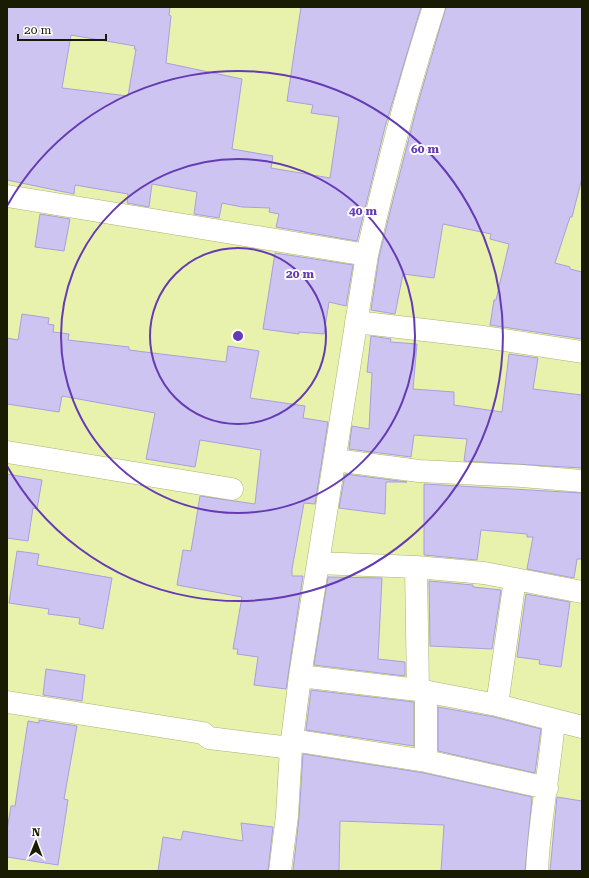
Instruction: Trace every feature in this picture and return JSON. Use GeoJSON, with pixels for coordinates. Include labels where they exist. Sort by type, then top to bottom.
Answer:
{"type":"FeatureCollection","features":[{"type":"Feature","properties":{"kind":"street"},"geometry":{"type":"LineString","coordinates":[[280,871],[287,816],[291,744],[300,676],[367,255],[381,192],[401,117],[434,7]]}},
{"type":"Feature","properties":{"kind":"street"},"geometry":{"type":"LineString","coordinates":[[7,196],[367,255]]}},
{"type":"Feature","properties":{"kind":"street"},"geometry":{"type":"LineString","coordinates":[[356,322],[490,338],[582,352]]}},
{"type":"Feature","properties":{"kind":"street"},"geometry":{"type":"LineString","coordinates":[[7,452],[232,489]]}},
{"type":"Feature","properties":{"kind":"street"},"geometry":{"type":"LineString","coordinates":[[334,460],[419,471],[522,476],[582,481]]}},
{"type":"Feature","properties":{"kind":"street"},"geometry":{"type":"LineString","coordinates":[[318,563],[416,567],[484,573],[582,592]]}},
{"type":"Feature","properties":{"kind":"street"},"geometry":{"type":"LineString","coordinates":[[416,567],[426,761]]}},
{"type":"Feature","properties":{"kind":"street"},"geometry":{"type":"LineString","coordinates":[[497,705],[515,579]]}},
{"type":"Feature","properties":{"kind":"street"},"geometry":{"type":"LineString","coordinates":[[300,676],[422,690],[497,705],[582,727]]}},
{"type":"Feature","properties":{"kind":"street"},"geometry":{"type":"LineString","coordinates":[[7,702],[203,733],[209,738],[291,744],[426,761],[547,788]]}},
{"type":"Feature","properties":{"kind":"street"},"geometry":{"type":"LineString","coordinates":[[537,871],[538,849],[547,788],[554,720]]}},
{"type":"Feature","properties":{"kind":"building"},"geometry":{"type":"Polygon","coordinates":[[[7,7],[170,7],[169,15],[171,16],[166,63],[242,79],[232,149],[273,156],[271,168],[330,178],[339,117],[311,113],[313,105],[287,101],[301,7],[421,7],[385,127],[357,241],[276,227],[279,214],[269,212],[270,208],[242,207],[222,203],[219,218],[194,214],[197,192],[152,184],[149,207],[127,203],[128,194],[75,185],[74,194],[7,180],[7,7]],[[71,35],[62,88],[128,96],[136,49],[134,49],[135,46],[71,35]]]}},
{"type":"Feature","properties":{"kind":"building"},"geometry":{"type":"Polygon","coordinates":[[[446,7],[582,7],[582,178],[572,217],[570,217],[555,263],[582,272],[582,339],[490,325],[494,300],[496,300],[509,244],[490,239],[491,234],[443,224],[434,278],[403,274],[395,314],[371,310],[379,257],[394,196],[418,103],[446,7]]]}},
{"type":"Feature","properties":{"kind":"building"},"geometry":{"type":"Polygon","coordinates":[[[40,214],[70,219],[64,251],[35,247],[40,214]]]}},
{"type":"Feature","properties":{"kind":"building"},"geometry":{"type":"Polygon","coordinates":[[[275,253],[353,265],[346,306],[329,302],[324,334],[299,332],[299,334],[263,329],[275,253]]]}},
{"type":"Feature","properties":{"kind":"building"},"geometry":{"type":"Polygon","coordinates":[[[22,314],[49,318],[48,324],[54,325],[53,332],[69,334],[68,340],[129,347],[129,350],[226,362],[228,346],[259,351],[250,398],[305,406],[303,418],[328,422],[315,504],[304,503],[292,569],[292,576],[303,576],[286,689],[254,685],[258,657],[237,654],[238,649],[233,649],[242,597],[177,585],[183,550],[191,551],[200,496],[255,504],[261,450],[200,440],[195,467],[146,459],[155,413],[62,396],[59,412],[7,404],[7,338],[18,340],[22,314]]]}},
{"type":"Feature","properties":{"kind":"building"},"geometry":{"type":"Polygon","coordinates":[[[371,336],[391,339],[390,342],[417,344],[413,389],[454,392],[454,405],[502,412],[509,354],[538,358],[533,389],[582,395],[582,468],[464,461],[467,439],[414,435],[411,457],[349,449],[352,426],[369,429],[372,373],[367,372],[371,336]]]}},
{"type":"Feature","properties":{"kind":"building"},"geometry":{"type":"Polygon","coordinates":[[[7,474],[42,480],[37,509],[33,508],[28,541],[7,538],[7,474]]]}},
{"type":"Feature","properties":{"kind":"building"},"geometry":{"type":"Polygon","coordinates":[[[345,474],[407,482],[386,482],[385,514],[339,508],[345,474]]]}},
{"type":"Feature","properties":{"kind":"building"},"geometry":{"type":"Polygon","coordinates":[[[424,484],[582,493],[582,559],[577,559],[574,578],[527,569],[533,537],[527,537],[527,534],[481,530],[477,560],[424,555],[424,484]]]}},
{"type":"Feature","properties":{"kind":"building"},"geometry":{"type":"Polygon","coordinates":[[[17,551],[39,554],[37,565],[112,578],[103,629],[79,624],[80,618],[48,614],[49,609],[9,603],[17,551]]]}},
{"type":"Feature","properties":{"kind":"building"},"geometry":{"type":"Polygon","coordinates":[[[328,577],[382,578],[378,659],[405,662],[405,676],[314,665],[328,577]]]}},
{"type":"Feature","properties":{"kind":"building"},"geometry":{"type":"Polygon","coordinates":[[[429,581],[473,585],[473,587],[501,590],[492,649],[430,646],[429,581]]]}},
{"type":"Feature","properties":{"kind":"building"},"geometry":{"type":"Polygon","coordinates":[[[526,594],[570,602],[561,667],[539,664],[540,660],[517,657],[526,594]]]}},
{"type":"Feature","properties":{"kind":"building"},"geometry":{"type":"Polygon","coordinates":[[[46,669],[85,675],[82,701],[43,695],[46,669]]]}},
{"type":"Feature","properties":{"kind":"building"},"geometry":{"type":"Polygon","coordinates":[[[311,690],[414,702],[414,746],[306,730],[311,690]]]}},
{"type":"Feature","properties":{"kind":"building"},"geometry":{"type":"Polygon","coordinates":[[[438,707],[494,717],[541,729],[535,773],[438,751],[438,707]]]}},
{"type":"Feature","properties":{"kind":"building"},"geometry":{"type":"Polygon","coordinates":[[[39,720],[77,726],[64,799],[68,800],[58,865],[7,857],[7,830],[11,806],[15,806],[28,721],[39,723],[39,720]]]}},
{"type":"Feature","properties":{"kind":"building"},"geometry":{"type":"Polygon","coordinates":[[[303,754],[424,773],[532,797],[525,871],[441,871],[444,825],[340,821],[339,871],[293,871],[299,818],[303,754]]]}},
{"type":"Feature","properties":{"kind":"building"},"geometry":{"type":"Polygon","coordinates":[[[557,797],[582,801],[582,871],[550,871],[557,797]]]}},
{"type":"Feature","properties":{"kind":"building"},"geometry":{"type":"Polygon","coordinates":[[[241,823],[273,827],[268,871],[158,871],[163,837],[181,840],[183,831],[243,841],[241,823]]]}}]}
